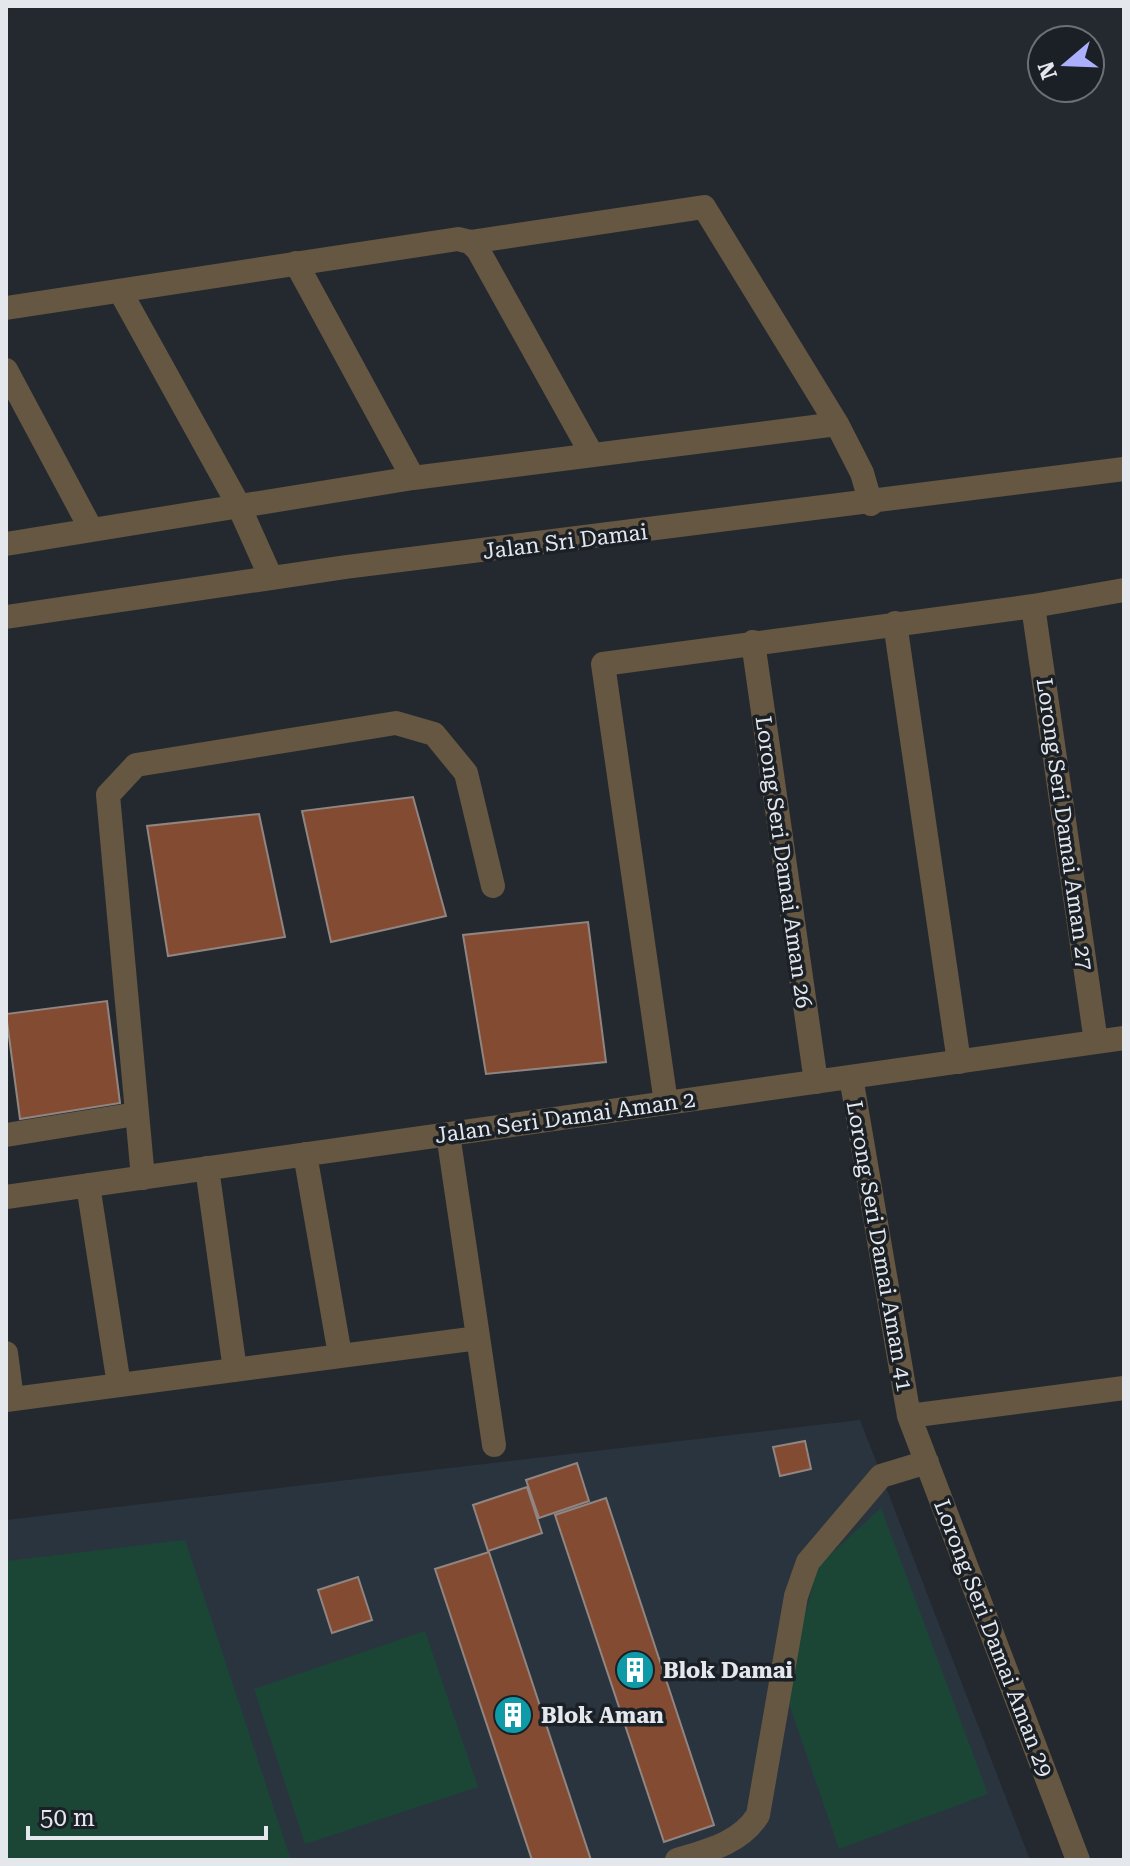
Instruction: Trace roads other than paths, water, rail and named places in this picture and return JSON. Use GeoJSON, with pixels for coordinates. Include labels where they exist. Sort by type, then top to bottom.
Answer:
{"type":"FeatureCollection","features":[{"type":"Feature","properties":{"kind":"street"},"geometry":{"type":"LineString","coordinates":[[6,308],[458,239],[470,242],[704,207],[837,424],[862,473],[871,504]]}},
{"type":"Feature","properties":{"kind":"street"},"geometry":{"type":"LineString","coordinates":[[470,242],[478,250],[591,453]]}},
{"type":"Feature","properties":{"kind":"street"},"geometry":{"type":"LineString","coordinates":[[296,263],[413,478]]}},
{"type":"Feature","properties":{"kind":"street"},"geometry":{"type":"LineString","coordinates":[[120,291],[238,504],[271,578]]}},
{"type":"Feature","properties":{"kind":"street"},"geometry":{"type":"LineString","coordinates":[[6,370],[91,529]]}},
{"type":"Feature","properties":{"kind":"street"},"geometry":{"type":"LineString","coordinates":[[6,544],[413,478],[837,424]]}},
{"type":"Feature","properties":{"kind":"street","name":"Jalan Sri Damai"},"geometry":{"type":"LineString","coordinates":[[6,617],[271,578],[871,504],[1124,469]]}},
{"type":"Feature","properties":{"kind":"street"},"geometry":{"type":"LineString","coordinates":[[666,1103],[603,664],[1033,606],[1124,590]]}},
{"type":"Feature","properties":{"kind":"street","name":"Lorong Seri Damai Aman 27"},"geometry":{"type":"LineString","coordinates":[[1033,606],[1096,1042]]}},
{"type":"Feature","properties":{"kind":"street"},"geometry":{"type":"LineString","coordinates":[[895,623],[959,1062]]}},
{"type":"Feature","properties":{"kind":"street","name":"Lorong Seri Damai Aman 26"},"geometry":{"type":"LineString","coordinates":[[753,642],[816,1082]]}},
{"type":"Feature","properties":{"kind":"street"},"geometry":{"type":"LineString","coordinates":[[143,1178],[108,795],[136,765],[396,723],[434,734],[466,773],[493,886]]}},
{"type":"Feature","properties":{"kind":"street","name":"Jalan Seri Damai Aman 2"},"geometry":{"type":"LineString","coordinates":[[6,1197],[1124,1038]]}},
{"type":"Feature","properties":{"kind":"street","name":"Lorong Seri Damai Aman 41"},"geometry":{"type":"LineString","coordinates":[[851,1077],[909,1416]]}},
{"type":"Feature","properties":{"kind":"street"},"geometry":{"type":"LineString","coordinates":[[6,1135],[136,1114]]}},
{"type":"Feature","properties":{"kind":"street"},"geometry":{"type":"LineString","coordinates":[[448,1134],[494,1445]]}},
{"type":"Feature","properties":{"kind":"street"},"geometry":{"type":"LineString","coordinates":[[305,1154],[340,1355]]}},
{"type":"Feature","properties":{"kind":"street"},"geometry":{"type":"LineString","coordinates":[[207,1168],[235,1370]]}},
{"type":"Feature","properties":{"kind":"street"},"geometry":{"type":"LineString","coordinates":[[88,1185],[119,1385]]}},
{"type":"Feature","properties":{"kind":"street"},"geometry":{"type":"LineString","coordinates":[[6,1353],[9,1399],[478,1338]]}},
{"type":"Feature","properties":{"kind":"street"},"geometry":{"type":"LineString","coordinates":[[909,1416],[1124,1388]]}},
{"type":"Feature","properties":{"kind":"street","name":"Lorong Seri Damai Aman 29"},"geometry":{"type":"LineString","coordinates":[[909,1416],[1078,1860]]}},
{"type":"Feature","properties":{"kind":"street"},"geometry":{"type":"LineString","coordinates":[[677,1860],[716,1849],[750,1828],[758,1815],[796,1596],[808,1562],[881,1476],[927,1462]]}},
{"type":"Feature","properties":{"kind":"place","name":"Blok Damai"},"geometry":{"type":"Point","coordinates":[635,1670]}},
{"type":"Feature","properties":{"kind":"place","name":"Blok Aman"},"geometry":{"type":"Point","coordinates":[513,1715]}}]}
